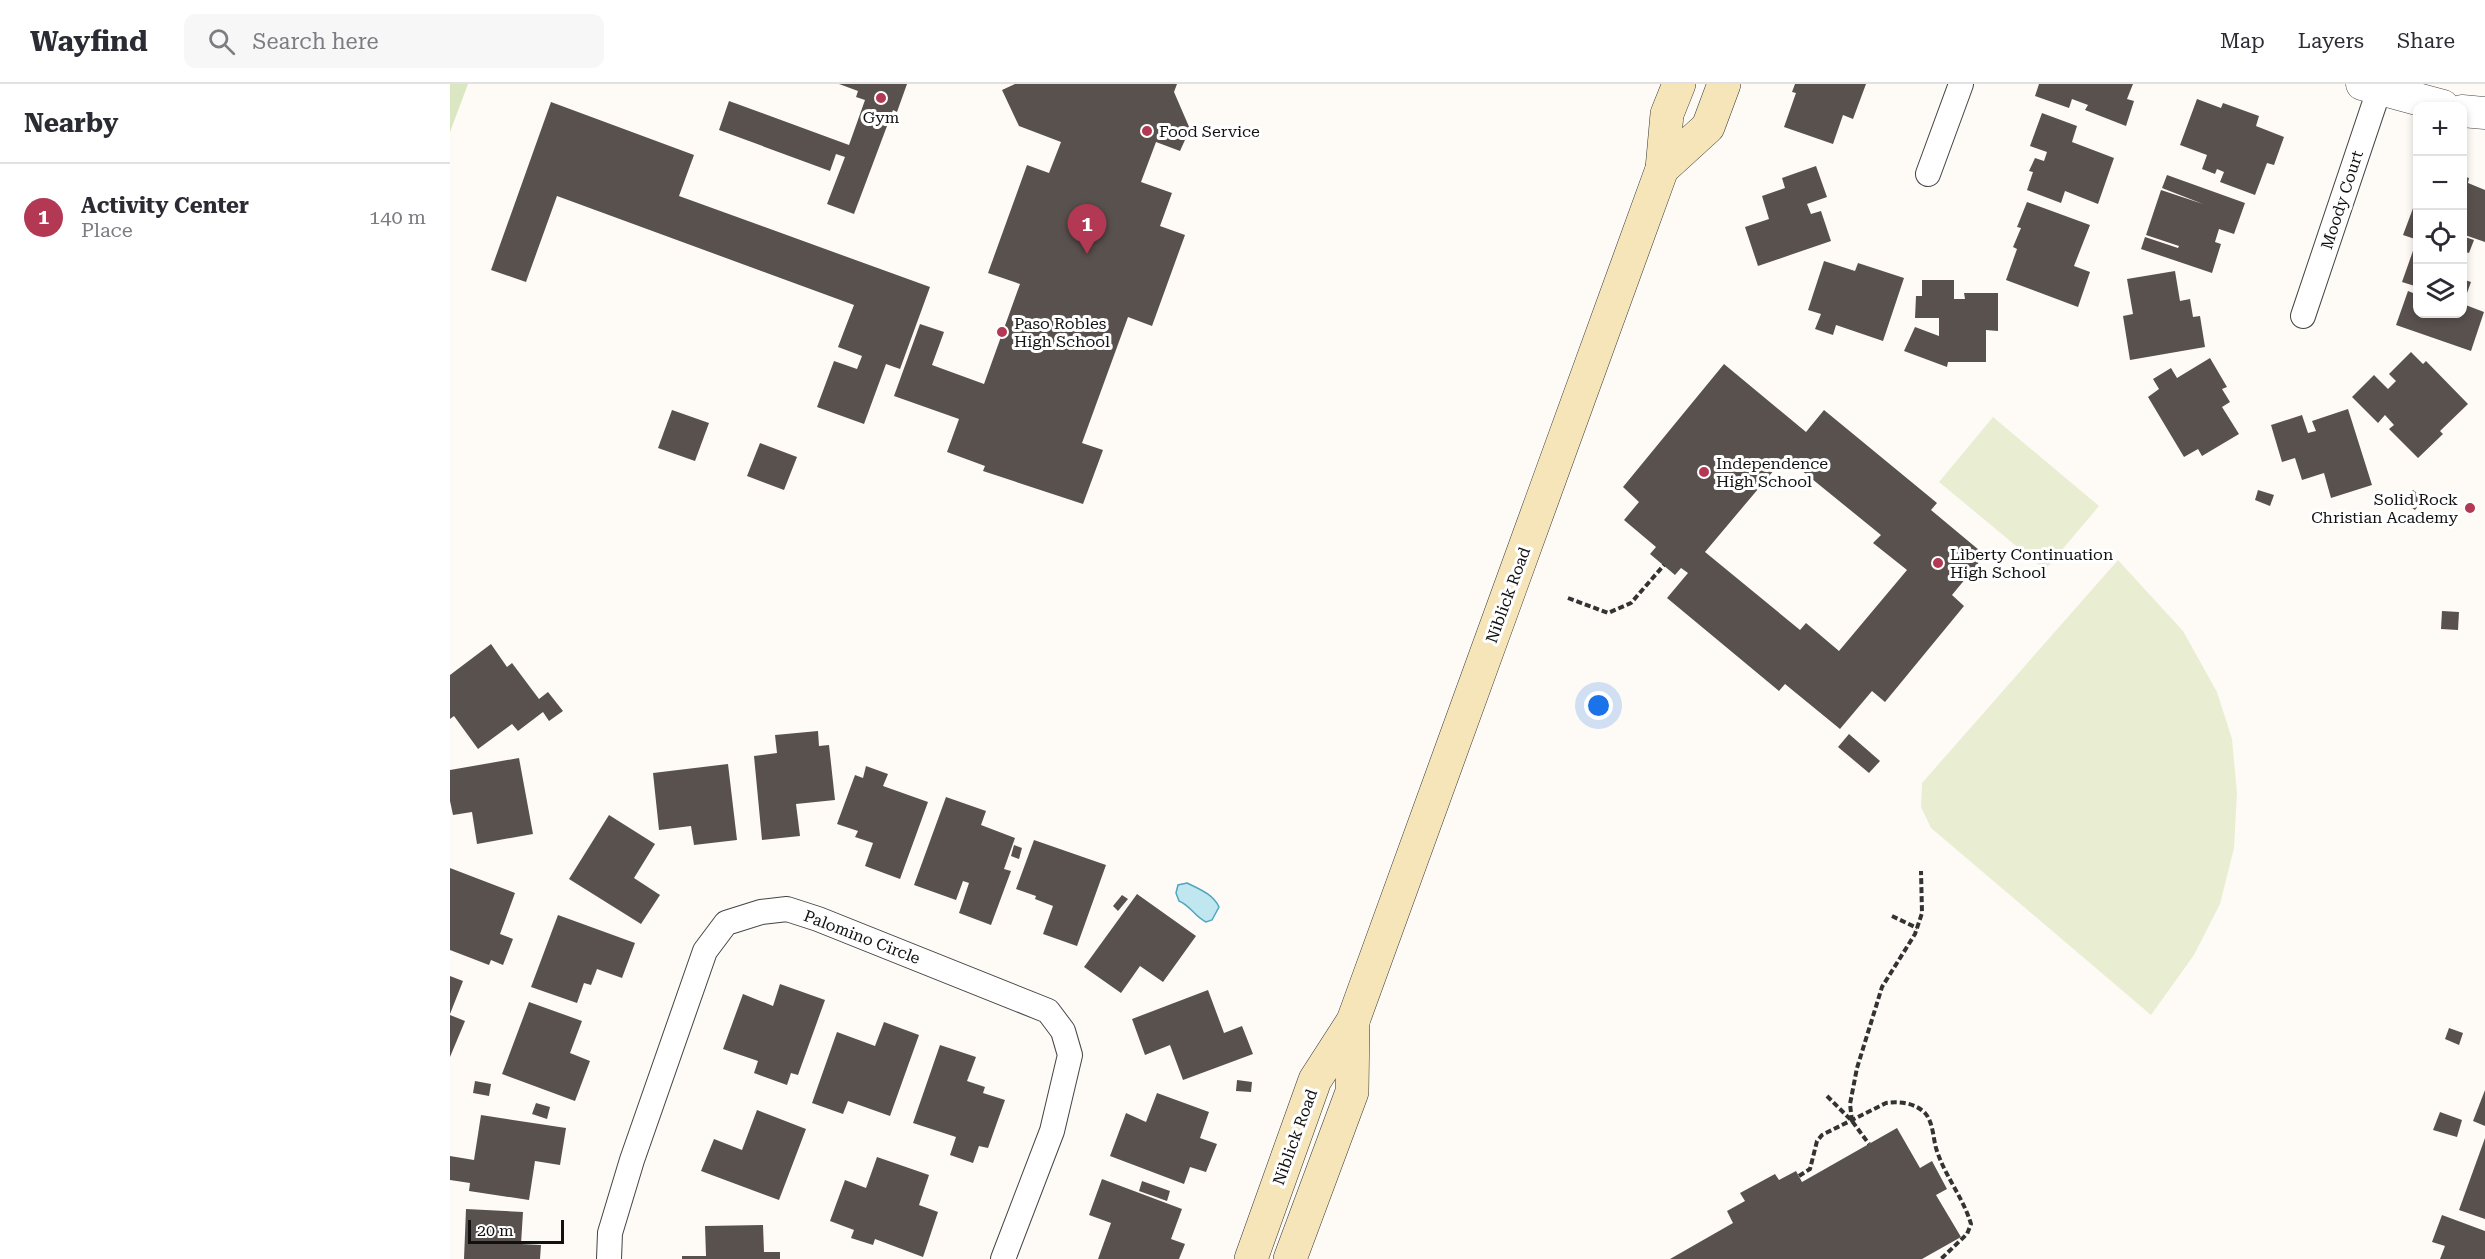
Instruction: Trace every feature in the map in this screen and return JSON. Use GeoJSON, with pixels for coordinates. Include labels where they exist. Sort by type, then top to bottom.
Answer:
{"type":"FeatureCollection","features":[{"type":"Feature","properties":{"kind":"main road","name":"Niblick Road"},"geometry":{"type":"LineString","coordinates":[[1251,1259],[1316,1080],[1353,1021],[1662,169],[1667,114],[1679,84]]}},
{"type":"Feature","properties":{"kind":"main road","name":"Niblick Road"},"geometry":{"type":"LineString","coordinates":[[1662,169],[1708,127],[1724,84]]}},
{"type":"Feature","properties":{"kind":"main road","name":"Niblick Road"},"geometry":{"type":"LineString","coordinates":[[1290,1259],[1352,1092],[1353,1021]]}},
{"type":"Feature","properties":{"kind":"street"},"geometry":{"type":"LineString","coordinates":[[1928,174],[1961,84]]}},
{"type":"Feature","properties":{"kind":"street"},"geometry":{"type":"LineString","coordinates":[[2374,86],[2429,102]]}},
{"type":"Feature","properties":{"kind":"street","name":"Moody Court"},"geometry":{"type":"LineString","coordinates":[[2303,316],[2374,86]]}},
{"type":"Feature","properties":{"kind":"street"},"geometry":{"type":"LineString","coordinates":[[2467,111],[2485,113]]}},
{"type":"Feature","properties":{"kind":"street","name":"Palomino Circle"},"geometry":{"type":"LineString","coordinates":[[609,1259],[610,1233],[632,1160],[705,951],[726,923],[761,912],[787,909],[818,919],[1048,1011],[1063,1031],[1070,1055],[1052,1131],[1003,1259]]}},
{"type":"Feature","properties":{"kind":"path"},"geometry":{"type":"LineString","coordinates":[[1568,598],[1608,613],[1631,603],[1664,565]]}},
{"type":"Feature","properties":{"kind":"path"},"geometry":{"type":"LineString","coordinates":[[1852,1121],[1850,1104],[1857,1068],[1882,987],[1897,966],[1917,928],[1922,913],[1921,871]]}},
{"type":"Feature","properties":{"kind":"path"},"geometry":{"type":"LineString","coordinates":[[1892,916],[1917,928]]}},
{"type":"Feature","properties":{"kind":"path"},"geometry":{"type":"LineString","coordinates":[[1827,1096],[1852,1121],[1869,1144]]}},
{"type":"Feature","properties":{"kind":"path"},"geometry":{"type":"LineString","coordinates":[[1799,1176],[1810,1169],[1817,1141],[1822,1134],[1886,1103],[1896,1101],[1914,1106],[1924,1112],[1930,1120],[1942,1164],[1959,1194],[1971,1224],[1968,1234],[1941,1259]]}},
{"type":"Feature","properties":{"kind":"green space"},"geometry":{"type":"Polygon","coordinates":[[[450,84],[468,84],[450,132],[450,84]]]}},
{"type":"Feature","properties":{"kind":"green space"},"geometry":{"type":"Polygon","coordinates":[[[1993,417],[2099,506],[2045,570],[1939,482],[1993,417]]]}},
{"type":"Feature","properties":{"kind":"green space"},"geometry":{"type":"Polygon","coordinates":[[[2118,560],[2183,631],[2217,692],[2232,739],[2237,793],[2234,848],[2220,904],[2194,955],[2151,1015],[1931,828],[1921,807],[1922,783],[2118,560]]]}},
{"type":"Feature","properties":{"kind":"water"},"geometry":{"type":"Polygon","coordinates":[[[1187,883],[1205,892],[1216,902],[1219,907],[1212,920],[1206,922],[1179,901],[1176,893],[1178,885],[1187,883]]]}},
{"type":"Feature","properties":{"kind":"building"},"geometry":{"type":"Polygon","coordinates":[[[839,84],[907,84],[897,112],[893,110],[854,214],[827,204],[845,157],[836,154],[830,171],[719,130],[729,101],[849,145],[865,100],[856,97],[858,91],[839,84]]]}},
{"type":"Feature","properties":{"kind":"building"},"geometry":{"type":"Polygon","coordinates":[[[1015,84],[1177,84],[1174,92],[1190,129],[1180,151],[1156,142],[1141,182],[1172,193],[1160,226],[1185,235],[1152,326],[1128,317],[1082,443],[1103,450],[1083,504],[983,471],[985,466],[947,452],[959,419],[894,396],[920,324],[944,332],[932,365],[984,384],[1020,284],[988,273],[1027,165],[1049,173],[1061,142],[1019,126],[1002,90],[1015,84]]]}},
{"type":"Feature","properties":{"kind":"building"},"geometry":{"type":"Polygon","coordinates":[[[1795,84],[1866,84],[1853,119],[1843,115],[1833,144],[1784,127],[1796,93],[1792,92],[1795,84]]]}},
{"type":"Feature","properties":{"kind":"building"},"geometry":{"type":"Polygon","coordinates":[[[2039,84],[2133,84],[2127,99],[2134,101],[2126,126],[2085,110],[2088,105],[2072,99],[2069,108],[2035,96],[2039,84]]]}},
{"type":"Feature","properties":{"kind":"building"},"geometry":{"type":"Polygon","coordinates":[[[2197,99],[2221,108],[2223,103],[2259,116],[2256,126],[2284,137],[2274,165],[2267,163],[2255,195],[2220,182],[2224,172],[2217,169],[2215,174],[2202,169],[2207,155],[2180,145],[2197,99]]]}},
{"type":"Feature","properties":{"kind":"building"},"geometry":{"type":"Polygon","coordinates":[[[551,102],[694,155],[679,196],[930,287],[900,369],[886,364],[864,424],[817,407],[834,361],[857,369],[862,356],[838,347],[854,305],[557,196],[526,282],[491,270],[551,102]]]}},
{"type":"Feature","properties":{"kind":"building"},"geometry":{"type":"Polygon","coordinates":[[[2042,113],[2077,126],[2072,142],[2114,158],[2098,204],[2065,191],[2061,203],[2027,190],[2033,172],[2029,171],[2035,158],[2044,161],[2047,152],[2030,146],[2042,113]]]}},
{"type":"Feature","properties":{"kind":"building"},"geometry":{"type":"Polygon","coordinates":[[[1816,166],[1827,197],[1807,204],[1811,214],[1821,211],[1831,241],[1758,266],[1745,227],[1769,219],[1762,196],[1785,188],[1782,178],[1816,166]]]}},
{"type":"Feature","properties":{"kind":"building"},"geometry":{"type":"Polygon","coordinates":[[[2167,175],[2245,203],[2234,234],[2219,229],[2215,242],[2221,244],[2212,273],[2141,249],[2145,237],[2178,248],[2179,246],[2146,235],[2161,190],[2203,204],[2162,188],[2167,175]]]}},
{"type":"Feature","properties":{"kind":"building"},"geometry":{"type":"Polygon","coordinates":[[[2467,177],[2469,178],[2468,183],[2485,190],[2485,242],[2467,236],[2467,177]]]}},
{"type":"Feature","properties":{"kind":"building"},"geometry":{"type":"Polygon","coordinates":[[[2027,202],[2090,225],[2074,266],[2090,272],[2078,307],[2006,280],[2017,249],[2013,247],[2021,228],[2017,227],[2027,202]]]}},
{"type":"Feature","properties":{"kind":"building"},"geometry":{"type":"Polygon","coordinates":[[[2413,208],[2413,238],[2403,235],[2413,208]]]}},
{"type":"Feature","properties":{"kind":"building"},"geometry":{"type":"Polygon","coordinates":[[[2467,238],[2474,240],[2469,253],[2467,252],[2467,238]]]}},
{"type":"Feature","properties":{"kind":"building"},"geometry":{"type":"Polygon","coordinates":[[[2413,251],[2413,285],[2402,282],[2413,251]]]}},
{"type":"Feature","properties":{"kind":"building"},"geometry":{"type":"Polygon","coordinates":[[[1824,261],[1855,271],[1858,263],[1904,278],[1883,341],[1836,325],[1833,335],[1815,329],[1821,314],[1808,310],[1824,261]]]}},
{"type":"Feature","properties":{"kind":"building"},"geometry":{"type":"Polygon","coordinates":[[[2175,271],[2180,301],[2190,299],[2193,317],[2200,316],[2205,347],[2130,360],[2123,316],[2133,314],[2127,279],[2175,271]]]}},
{"type":"Feature","properties":{"kind":"building"},"geometry":{"type":"Polygon","coordinates":[[[1922,280],[1954,280],[1954,299],[1965,299],[1964,293],[1998,293],[1998,331],[1986,330],[1986,362],[1948,362],[1947,367],[1904,351],[1915,327],[1939,336],[1939,318],[1915,318],[1916,296],[1922,296],[1922,280]]]}},
{"type":"Feature","properties":{"kind":"building"},"geometry":{"type":"Polygon","coordinates":[[[2467,281],[2471,282],[2467,293],[2467,281]]]}},
{"type":"Feature","properties":{"kind":"building"},"geometry":{"type":"Polygon","coordinates":[[[2408,291],[2413,293],[2413,318],[2467,318],[2467,306],[2484,312],[2471,351],[2396,325],[2408,291]]]}},
{"type":"Feature","properties":{"kind":"building"},"geometry":{"type":"Polygon","coordinates":[[[2411,352],[2423,364],[2426,361],[2468,404],[2440,431],[2443,434],[2418,458],[2389,429],[2394,425],[2385,415],[2378,423],[2352,397],[2374,375],[2388,389],[2396,381],[2389,374],[2411,352]]]}},
{"type":"Feature","properties":{"kind":"building"},"geometry":{"type":"Polygon","coordinates":[[[2210,358],[2227,387],[2222,389],[2230,402],[2222,407],[2239,434],[2202,456],[2198,449],[2184,457],[2148,397],[2159,389],[2153,379],[2171,368],[2177,378],[2210,358]]]}},
{"type":"Feature","properties":{"kind":"building","name":"Liberty Continuation High School"},"geometry":{"type":"Polygon","coordinates":[[[1724,364],[1806,432],[1824,410],[1937,503],[1931,510],[1985,555],[1952,595],[1964,606],[1885,702],[1872,691],[1840,729],[1785,684],[1779,691],[1667,598],[1688,573],[1681,568],[1675,575],[1650,554],[1656,547],[1624,520],[1639,502],[1623,487],[1724,364]],[[1785,457],[1705,552],[1800,630],[1806,623],[1839,651],[1907,570],[1873,543],[1881,535],[1785,457]]]}},
{"type":"Feature","properties":{"kind":"building"},"geometry":{"type":"Polygon","coordinates":[[[2348,409],[2372,485],[2331,498],[2324,473],[2302,480],[2295,458],[2282,462],[2271,425],[2302,415],[2308,433],[2316,431],[2312,421],[2348,409]]]}},
{"type":"Feature","properties":{"kind":"building"},"geometry":{"type":"Polygon","coordinates":[[[672,410],[709,423],[695,461],[658,448],[672,410]]]}},
{"type":"Feature","properties":{"kind":"building"},"geometry":{"type":"Polygon","coordinates":[[[760,443],[797,457],[784,490],[747,476],[760,443]]]}},
{"type":"Feature","properties":{"kind":"building"},"geometry":{"type":"Polygon","coordinates":[[[2258,490],[2274,495],[2270,506],[2255,500],[2258,490]]]}},
{"type":"Feature","properties":{"kind":"building"},"geometry":{"type":"Polygon","coordinates":[[[2413,490],[2424,498],[2415,510],[2404,502],[2413,490]]]}},
{"type":"Feature","properties":{"kind":"building"},"geometry":{"type":"Polygon","coordinates":[[[2442,611],[2459,612],[2458,630],[2441,629],[2442,611]]]}},
{"type":"Feature","properties":{"kind":"building"},"geometry":{"type":"Polygon","coordinates":[[[491,644],[507,667],[512,663],[539,699],[548,692],[563,711],[549,721],[543,712],[518,731],[512,724],[478,749],[454,716],[450,719],[450,675],[491,644]]]}},
{"type":"Feature","properties":{"kind":"building"},"geometry":{"type":"Polygon","coordinates":[[[818,731],[819,746],[829,745],[835,800],[796,804],[800,836],[762,840],[754,756],[777,753],[775,735],[818,731]]]}},
{"type":"Feature","properties":{"kind":"building"},"geometry":{"type":"Polygon","coordinates":[[[1849,734],[1880,761],[1869,773],[1838,747],[1849,734]]]}},
{"type":"Feature","properties":{"kind":"building"},"geometry":{"type":"Polygon","coordinates":[[[519,758],[533,834],[477,844],[472,812],[453,815],[450,801],[450,770],[519,758]]]}},
{"type":"Feature","properties":{"kind":"building"},"geometry":{"type":"Polygon","coordinates":[[[728,764],[737,840],[694,845],[691,826],[659,830],[653,773],[728,764]]]}},
{"type":"Feature","properties":{"kind":"building"},"geometry":{"type":"Polygon","coordinates":[[[866,766],[888,774],[883,786],[928,802],[900,879],[865,866],[873,843],[855,837],[858,831],[837,824],[855,775],[863,778],[866,766]]]}},
{"type":"Feature","properties":{"kind":"building"},"geometry":{"type":"Polygon","coordinates":[[[946,797],[986,811],[981,825],[1015,838],[1004,869],[1011,871],[991,925],[959,913],[969,883],[963,881],[956,900],[914,885],[946,797]]]}},
{"type":"Feature","properties":{"kind":"building"},"geometry":{"type":"Polygon","coordinates":[[[609,815],[655,844],[634,878],[660,895],[641,924],[569,879],[609,815]]]}},
{"type":"Feature","properties":{"kind":"building"},"geometry":{"type":"Polygon","coordinates":[[[1034,840],[1106,865],[1077,946],[1043,934],[1053,906],[1035,899],[1036,896],[1016,889],[1034,840]]]}},
{"type":"Feature","properties":{"kind":"building"},"geometry":{"type":"Polygon","coordinates":[[[1014,845],[1022,848],[1019,859],[1011,856],[1014,845]]]}},
{"type":"Feature","properties":{"kind":"building"},"geometry":{"type":"Polygon","coordinates":[[[450,868],[515,893],[500,934],[513,939],[503,965],[491,960],[489,965],[450,950],[450,868]]]}},
{"type":"Feature","properties":{"kind":"building"},"geometry":{"type":"Polygon","coordinates":[[[1137,894],[1196,936],[1163,982],[1140,966],[1121,993],[1084,967],[1137,894]]]}},
{"type":"Feature","properties":{"kind":"building"},"geometry":{"type":"Polygon","coordinates":[[[1122,895],[1128,899],[1118,911],[1113,906],[1122,895]]]}},
{"type":"Feature","properties":{"kind":"building"},"geometry":{"type":"Polygon","coordinates":[[[558,915],[635,943],[622,978],[597,969],[591,985],[584,983],[577,1003],[531,987],[558,915]]]}},
{"type":"Feature","properties":{"kind":"building"},"geometry":{"type":"Polygon","coordinates":[[[450,976],[463,981],[450,1014],[450,976]]]}},
{"type":"Feature","properties":{"kind":"building"},"geometry":{"type":"Polygon","coordinates":[[[780,984],[825,1000],[798,1075],[791,1073],[787,1085],[754,1073],[758,1061],[723,1049],[743,994],[773,1006],[780,984]]]}},
{"type":"Feature","properties":{"kind":"building"},"geometry":{"type":"Polygon","coordinates":[[[1208,990],[1224,1033],[1242,1026],[1253,1054],[1183,1080],[1170,1045],[1145,1055],[1132,1019],[1208,990]]]}},
{"type":"Feature","properties":{"kind":"building"},"geometry":{"type":"Polygon","coordinates":[[[529,1002],[582,1021],[570,1053],[590,1061],[575,1101],[502,1074],[529,1002]]]}},
{"type":"Feature","properties":{"kind":"building"},"geometry":{"type":"Polygon","coordinates":[[[450,1015],[465,1021],[450,1057],[450,1015]]]}},
{"type":"Feature","properties":{"kind":"building"},"geometry":{"type":"Polygon","coordinates":[[[884,1022],[919,1035],[890,1116],[848,1101],[843,1114],[812,1103],[837,1032],[875,1046],[884,1022]]]}},
{"type":"Feature","properties":{"kind":"building"},"geometry":{"type":"Polygon","coordinates":[[[2449,1028],[2463,1033],[2459,1045],[2445,1039],[2449,1028]]]}},
{"type":"Feature","properties":{"kind":"building"},"geometry":{"type":"Polygon","coordinates":[[[940,1045],[976,1057],[967,1081],[985,1087],[983,1093],[1005,1100],[988,1148],[979,1146],[973,1163],[950,1155],[956,1137],[913,1123],[940,1045]]]}},
{"type":"Feature","properties":{"kind":"building"},"geometry":{"type":"Polygon","coordinates":[[[1237,1080],[1252,1082],[1251,1092],[1236,1091],[1237,1080]]]}},
{"type":"Feature","properties":{"kind":"building"},"geometry":{"type":"Polygon","coordinates":[[[475,1081],[491,1084],[489,1096],[473,1093],[475,1081]]]}},
{"type":"Feature","properties":{"kind":"building"},"geometry":{"type":"Polygon","coordinates":[[[2485,1090],[2485,1126],[2473,1121],[2485,1090]]]}},
{"type":"Feature","properties":{"kind":"building"},"geometry":{"type":"Polygon","coordinates":[[[1157,1093],[1209,1112],[1200,1138],[1217,1144],[1206,1172],[1190,1167],[1184,1184],[1110,1156],[1126,1113],[1146,1122],[1157,1093]]]}},
{"type":"Feature","properties":{"kind":"building"},"geometry":{"type":"Polygon","coordinates":[[[536,1103],[550,1107],[547,1119],[532,1114],[536,1103]]]}},
{"type":"Feature","properties":{"kind":"building"},"geometry":{"type":"Polygon","coordinates":[[[757,1110],[806,1129],[779,1200],[701,1171],[714,1139],[742,1150],[757,1110]]]}},
{"type":"Feature","properties":{"kind":"building"},"geometry":{"type":"Polygon","coordinates":[[[2440,1112],[2462,1120],[2457,1137],[2433,1130],[2440,1112]]]}},
{"type":"Feature","properties":{"kind":"building"},"geometry":{"type":"Polygon","coordinates":[[[481,1115],[566,1128],[560,1165],[535,1161],[529,1200],[469,1191],[470,1183],[450,1180],[450,1156],[474,1160],[481,1115]]]}},
{"type":"Feature","properties":{"kind":"building"},"geometry":{"type":"Polygon","coordinates":[[[1897,1128],[1920,1168],[1932,1161],[1947,1189],[1936,1195],[1961,1237],[1922,1259],[1670,1259],[1733,1223],[1727,1211],[1745,1201],[1740,1193],[1775,1174],[1779,1180],[1796,1171],[1802,1182],[1897,1128]]]}},
{"type":"Feature","properties":{"kind":"building"},"geometry":{"type":"Polygon","coordinates":[[[2485,1138],[2485,1219],[2459,1210],[2485,1138]]]}},
{"type":"Feature","properties":{"kind":"building"},"geometry":{"type":"Polygon","coordinates":[[[877,1157],[929,1175],[919,1205],[938,1212],[923,1257],[875,1239],[873,1245],[851,1238],[854,1230],[830,1221],[845,1180],[866,1188],[877,1157]]]}},
{"type":"Feature","properties":{"kind":"building"},"geometry":{"type":"Polygon","coordinates":[[[1102,1179],[1182,1209],[1171,1239],[1185,1244],[1179,1259],[1098,1259],[1111,1223],[1089,1215],[1102,1179]]]}},
{"type":"Feature","properties":{"kind":"building"},"geometry":{"type":"Polygon","coordinates":[[[1142,1181],[1170,1191],[1167,1201],[1139,1191],[1142,1181]]]}},
{"type":"Feature","properties":{"kind":"building"},"geometry":{"type":"Polygon","coordinates":[[[466,1209],[523,1212],[521,1244],[541,1245],[540,1259],[464,1259],[466,1209]]]}},
{"type":"Feature","properties":{"kind":"building"},"geometry":{"type":"Polygon","coordinates":[[[2442,1215],[2485,1231],[2485,1259],[2440,1259],[2445,1246],[2432,1242],[2442,1215]]]}},
{"type":"Feature","properties":{"kind":"building"},"geometry":{"type":"Polygon","coordinates":[[[763,1225],[764,1252],[780,1252],[780,1259],[682,1259],[682,1256],[706,1256],[705,1226],[763,1225]]]}},
{"type":"Feature","properties":{"kind":"place","name":"Gym"},"geometry":{"type":"Point","coordinates":[881,98]}},
{"type":"Feature","properties":{"kind":"place","name":"Food Service"},"geometry":{"type":"Point","coordinates":[1147,131]}},
{"type":"Feature","properties":{"kind":"place","name":"Activity Center"},"geometry":{"type":"Point","coordinates":[1087,254]}},
{"type":"Feature","properties":{"kind":"place","name":"Paso Robles High School"},"geometry":{"type":"Point","coordinates":[1002,332]}},
{"type":"Feature","properties":{"kind":"place","name":"Independence High School"},"geometry":{"type":"Point","coordinates":[1704,472]}},
{"type":"Feature","properties":{"kind":"place","name":"Solid Rock Christian Academy"},"geometry":{"type":"Point","coordinates":[2470,508]}},
{"type":"Feature","properties":{"kind":"place","name":"Liberty Continuation High School"},"geometry":{"type":"Point","coordinates":[1938,563]}}]}
